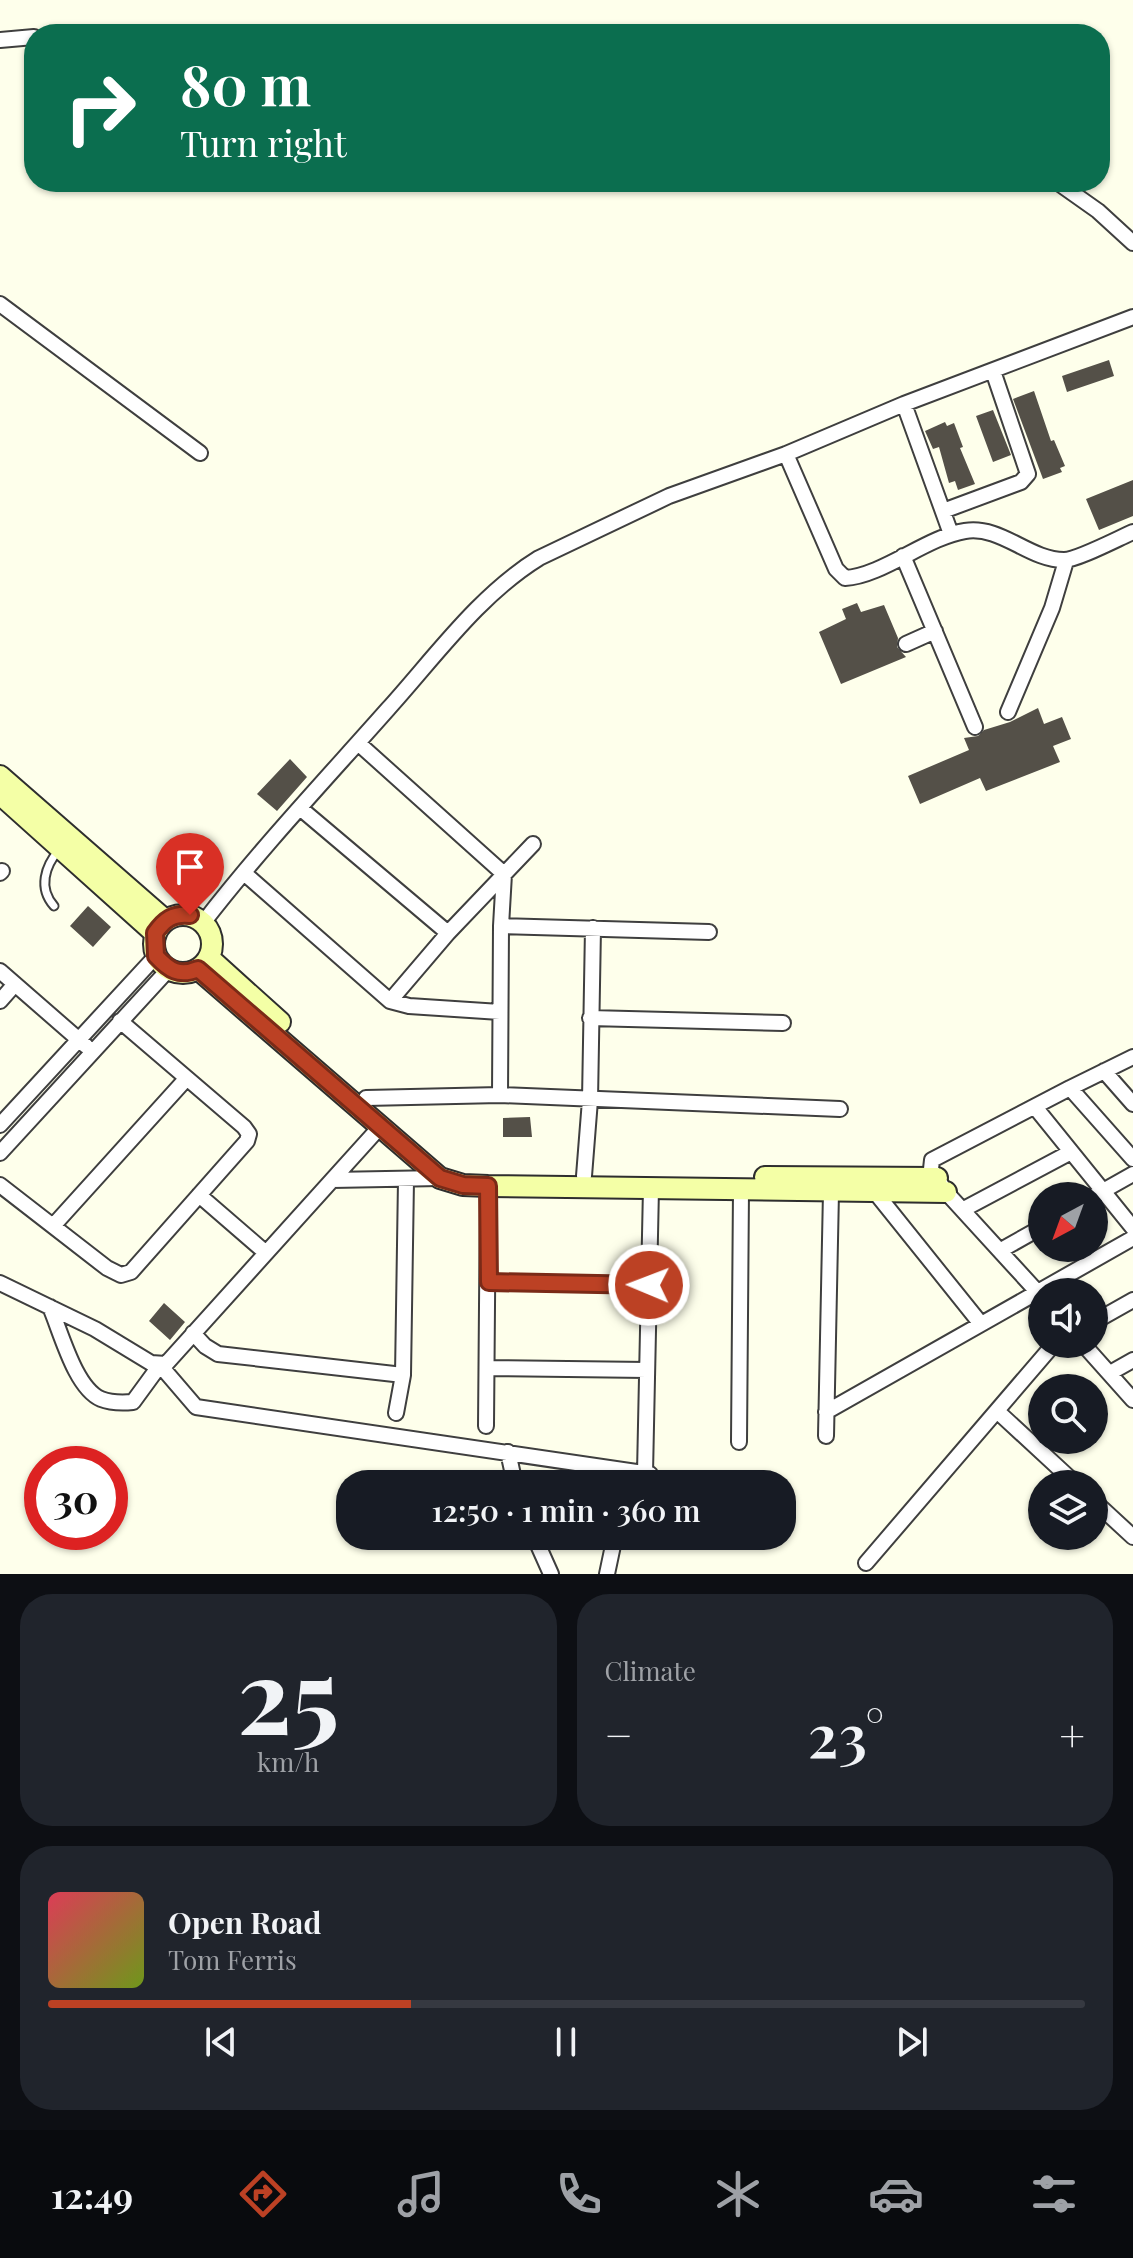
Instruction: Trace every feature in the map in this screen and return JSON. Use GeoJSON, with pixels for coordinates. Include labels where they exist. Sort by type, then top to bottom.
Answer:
{"type":"FeatureCollection","features":[{"type":"Feature","properties":{"kind":"street"},"geometry":{"type":"LineString","coordinates":[[0,40],[24,38]]}},
{"type":"Feature","properties":{"kind":"street"},"geometry":{"type":"LineString","coordinates":[[1071,192],[1098,211],[1133,243]]}},
{"type":"Feature","properties":{"kind":"street"},"geometry":{"type":"LineString","coordinates":[[0,304],[200,453]]}},
{"type":"Feature","properties":{"kind":"street"},"geometry":{"type":"LineString","coordinates":[[203,923],[358,743],[501,585],[519,571],[539,558],[669,496],[786,454],[904,404],[1133,317]]}},
{"type":"Feature","properties":{"kind":"street"},"geometry":{"type":"LineString","coordinates":[[943,511],[1021,482],[1028,474],[993,371]]}},
{"type":"Feature","properties":{"kind":"street"},"geometry":{"type":"LineString","coordinates":[[904,404],[951,534]]}},
{"type":"Feature","properties":{"kind":"street"},"geometry":{"type":"LineString","coordinates":[[786,454],[839,574],[845,578],[852,578],[951,534],[969,530],[989,532],[1032,552],[1066,561],[1133,532]]}},
{"type":"Feature","properties":{"kind":"street"},"geometry":{"type":"LineString","coordinates":[[903,556],[975,727]]}},
{"type":"Feature","properties":{"kind":"street"},"geometry":{"type":"LineString","coordinates":[[1008,712],[1052,608],[1066,561]]}},
{"type":"Feature","properties":{"kind":"street"},"geometry":{"type":"LineString","coordinates":[[906,644],[935,631]]}},
{"type":"Feature","properties":{"kind":"street"},"geometry":{"type":"LineString","coordinates":[[358,743],[504,874]]}},
{"type":"Feature","properties":{"kind":"street"},"geometry":{"type":"LineString","coordinates":[[0,776],[160,927],[162,963],[120,1021],[0,1153]]}},
{"type":"Feature","properties":{"kind":"street"},"geometry":{"type":"LineString","coordinates":[[0,794],[61,849],[160,927]]}},
{"type":"Feature","properties":{"kind":"street"},"geometry":{"type":"LineString","coordinates":[[300,808],[448,933]]}},
{"type":"Feature","properties":{"kind":"street"},"geometry":{"type":"LineString","coordinates":[[390,1001],[448,933],[533,844]]}},
{"type":"Feature","properties":{"kind":"street"},"geometry":{"type":"LineString","coordinates":[[244,873],[390,1001],[409,1006],[500,1012]]}},
{"type":"Feature","properties":{"kind":"street"},"geometry":{"type":"LineString","coordinates":[[500,1095],[504,874]]}},
{"type":"Feature","properties":{"kind":"street"},"geometry":{"type":"LineString","coordinates":[[160,927],[183,914],[203,923],[211,936],[203,963],[184,973],[162,963]]}},
{"type":"Feature","properties":{"kind":"street"},"geometry":{"type":"LineString","coordinates":[[501,926],[709,932]]}},
{"type":"Feature","properties":{"kind":"street"},"geometry":{"type":"LineString","coordinates":[[584,1176],[590,1100],[593,928]]}},
{"type":"Feature","properties":{"kind":"street"},"geometry":{"type":"LineString","coordinates":[[0,1125],[79,1040],[162,963]]}},
{"type":"Feature","properties":{"kind":"street"},"geometry":{"type":"LineString","coordinates":[[203,963],[366,1098],[443,1172]]}},
{"type":"Feature","properties":{"kind":"street"},"geometry":{"type":"LineString","coordinates":[[203,963],[379,1128],[463,1185],[831,1192],[871,1185]]}},
{"type":"Feature","properties":{"kind":"street"},"geometry":{"type":"LineString","coordinates":[[0,971],[92,1051]]}},
{"type":"Feature","properties":{"kind":"street"},"geometry":{"type":"LineString","coordinates":[[0,1001],[15,984]]}},
{"type":"Feature","properties":{"kind":"street"},"geometry":{"type":"LineString","coordinates":[[590,1018],[783,1023]]}},
{"type":"Feature","properties":{"kind":"street"},"geometry":{"type":"LineString","coordinates":[[0,1185],[107,1268],[121,1275],[127,1274],[247,1141],[249,1134],[244,1127],[120,1021]]}},
{"type":"Feature","properties":{"kind":"street"},"geometry":{"type":"LineString","coordinates":[[1028,1281],[942,1185],[930,1164],[936,1157],[1133,1057]]}},
{"type":"Feature","properties":{"kind":"street"},"geometry":{"type":"LineString","coordinates":[[1104,1071],[1133,1104]]}},
{"type":"Feature","properties":{"kind":"street"},"geometry":{"type":"LineString","coordinates":[[53,1226],[186,1079]]}},
{"type":"Feature","properties":{"kind":"street"},"geometry":{"type":"LineString","coordinates":[[1070,1088],[1133,1159]]}},
{"type":"Feature","properties":{"kind":"street"},"geometry":{"type":"LineString","coordinates":[[366,1098],[500,1095],[840,1109]]}},
{"type":"Feature","properties":{"kind":"street"},"geometry":{"type":"LineString","coordinates":[[1035,1107],[1090,1182]]}},
{"type":"Feature","properties":{"kind":"street"},"geometry":{"type":"LineString","coordinates":[[0,1283],[95,1329],[151,1363],[166,1364],[379,1128]]}},
{"type":"Feature","properties":{"kind":"street"},"geometry":{"type":"LineString","coordinates":[[964,1209],[1071,1152]]}},
{"type":"Feature","properties":{"kind":"street"},"geometry":{"type":"LineString","coordinates":[[332,1180],[406,1180],[443,1172],[942,1185]]}},
{"type":"Feature","properties":{"kind":"street"},"geometry":{"type":"LineString","coordinates":[[1108,1188],[1133,1174]]}},
{"type":"Feature","properties":{"kind":"street"},"geometry":{"type":"LineString","coordinates":[[396,1413],[403,1375],[406,1180]]}},
{"type":"Feature","properties":{"kind":"street"},"geometry":{"type":"LineString","coordinates":[[871,1185],[981,1324]]}},
{"type":"Feature","properties":{"kind":"street"},"geometry":{"type":"LineString","coordinates":[[486,1426],[488,1186]]}},
{"type":"Feature","properties":{"kind":"street"},"geometry":{"type":"LineString","coordinates":[[640,1470],[647,1370],[651,1188]]}},
{"type":"Feature","properties":{"kind":"street"},"geometry":{"type":"LineString","coordinates":[[739,1442],[741,1190]]}},
{"type":"Feature","properties":{"kind":"street"},"geometry":{"type":"LineString","coordinates":[[826,1436],[831,1192]]}},
{"type":"Feature","properties":{"kind":"street"},"geometry":{"type":"LineString","coordinates":[[199,1195],[266,1253]]}},
{"type":"Feature","properties":{"kind":"street"},"geometry":{"type":"LineString","coordinates":[[1108,1204],[1133,1228]]}},
{"type":"Feature","properties":{"kind":"street"},"geometry":{"type":"LineString","coordinates":[[1001,1250],[1028,1235]]}},
{"type":"Feature","properties":{"kind":"street"},"geometry":{"type":"LineString","coordinates":[[1068,1278],[1133,1238]]}},
{"type":"Feature","properties":{"kind":"street"},"geometry":{"type":"LineString","coordinates":[[489,1282],[649,1285]]}},
{"type":"Feature","properties":{"kind":"street"},"geometry":{"type":"LineString","coordinates":[[1108,1314],[1133,1300]]}},
{"type":"Feature","properties":{"kind":"street"},"geometry":{"type":"LineString","coordinates":[[826,1412],[981,1324],[1028,1301]]}},
{"type":"Feature","properties":{"kind":"street"},"geometry":{"type":"LineString","coordinates":[[50,1307],[83,1386],[99,1398],[115,1403],[133,1402],[160,1365]]}},
{"type":"Feature","properties":{"kind":"street"},"geometry":{"type":"LineString","coordinates":[[193,1333],[218,1354],[403,1375]]}},
{"type":"Feature","properties":{"kind":"street"},"geometry":{"type":"LineString","coordinates":[[866,1563],[1042,1358]]}},
{"type":"Feature","properties":{"kind":"street"},"geometry":{"type":"LineString","coordinates":[[1096,1358],[1133,1400]]}},
{"type":"Feature","properties":{"kind":"street"},"geometry":{"type":"LineString","coordinates":[[1110,1373],[1133,1360]]}},
{"type":"Feature","properties":{"kind":"street"},"geometry":{"type":"LineString","coordinates":[[160,1365],[196,1407],[611,1470]]}},
{"type":"Feature","properties":{"kind":"street"},"geometry":{"type":"LineString","coordinates":[[487,1368],[647,1370]]}},
{"type":"Feature","properties":{"kind":"street"},"geometry":{"type":"LineString","coordinates":[[997,1411],[1061,1470]]}},
{"type":"Feature","properties":{"kind":"street"},"geometry":{"type":"LineString","coordinates":[[508,1452],[512,1470]]}},
{"type":"Feature","properties":{"kind":"street"},"geometry":{"type":"LineString","coordinates":[[1108,1514],[1133,1537]]}},
{"type":"Feature","properties":{"kind":"street"},"geometry":{"type":"LineString","coordinates":[[540,1550],[551,1574]]}},
{"type":"Feature","properties":{"kind":"street"},"geometry":{"type":"LineString","coordinates":[[607,1574],[612,1550]]}},
{"type":"Feature","properties":{"kind":"lane"},"geometry":{"type":"LineString","coordinates":[[54,906],[49,901],[45,873],[50,861],[61,849]]}},
{"type":"Feature","properties":{"kind":"building"},"geometry":{"type":"Polygon","coordinates":[[[1109,360],[1114,376],[1067,392],[1062,376],[1109,360]]]}},
{"type":"Feature","properties":{"kind":"building"},"geometry":{"type":"Polygon","coordinates":[[[1034,391],[1051,441],[1054,440],[1065,466],[1060,468],[1062,472],[1043,479],[1013,399],[1034,391]]]}},
{"type":"Feature","properties":{"kind":"building"},"geometry":{"type":"Polygon","coordinates":[[[993,410],[1011,455],[993,462],[976,416],[993,410]]]}},
{"type":"Feature","properties":{"kind":"building"},"geometry":{"type":"Polygon","coordinates":[[[945,422],[947,426],[954,423],[963,447],[960,448],[975,484],[958,490],[955,481],[949,483],[939,447],[933,449],[925,431],[945,422]]]}},
{"type":"Feature","properties":{"kind":"building"},"geometry":{"type":"Polygon","coordinates":[[[1133,480],[1133,516],[1099,530],[1086,499],[1133,480]]]}},
{"type":"Feature","properties":{"kind":"building"},"geometry":{"type":"Polygon","coordinates":[[[857,603],[861,612],[884,605],[898,638],[897,647],[906,657],[841,684],[819,632],[846,619],[842,609],[857,603]]]}},
{"type":"Feature","properties":{"kind":"building"},"geometry":{"type":"Polygon","coordinates":[[[1038,708],[1044,724],[1062,717],[1071,739],[1053,746],[1060,762],[986,791],[980,778],[920,804],[908,776],[969,750],[964,738],[978,736],[984,730],[1010,722],[1038,708]]]}},
{"type":"Feature","properties":{"kind":"building"},"geometry":{"type":"Polygon","coordinates":[[[290,759],[307,777],[277,811],[257,794],[290,759]]]}},
{"type":"Feature","properties":{"kind":"building"},"geometry":{"type":"Polygon","coordinates":[[[88,906],[111,927],[93,947],[70,926],[88,906]]]}},
{"type":"Feature","properties":{"kind":"building"},"geometry":{"type":"Polygon","coordinates":[[[530,1117],[532,1137],[503,1137],[503,1118],[530,1117]]]}},
{"type":"Feature","properties":{"kind":"building"},"geometry":{"type":"Polygon","coordinates":[[[164,1303],[185,1322],[170,1340],[149,1321],[164,1303]]]}},
{"type":"Feature","properties":{"kind":"route"},"geometry":{"type":"LineString","coordinates":[[190,915],[165,920],[155,933],[156,956],[169,969],[184,973],[198,969],[440,1178],[463,1185],[488,1186],[489,1282],[649,1285]]}}]}
